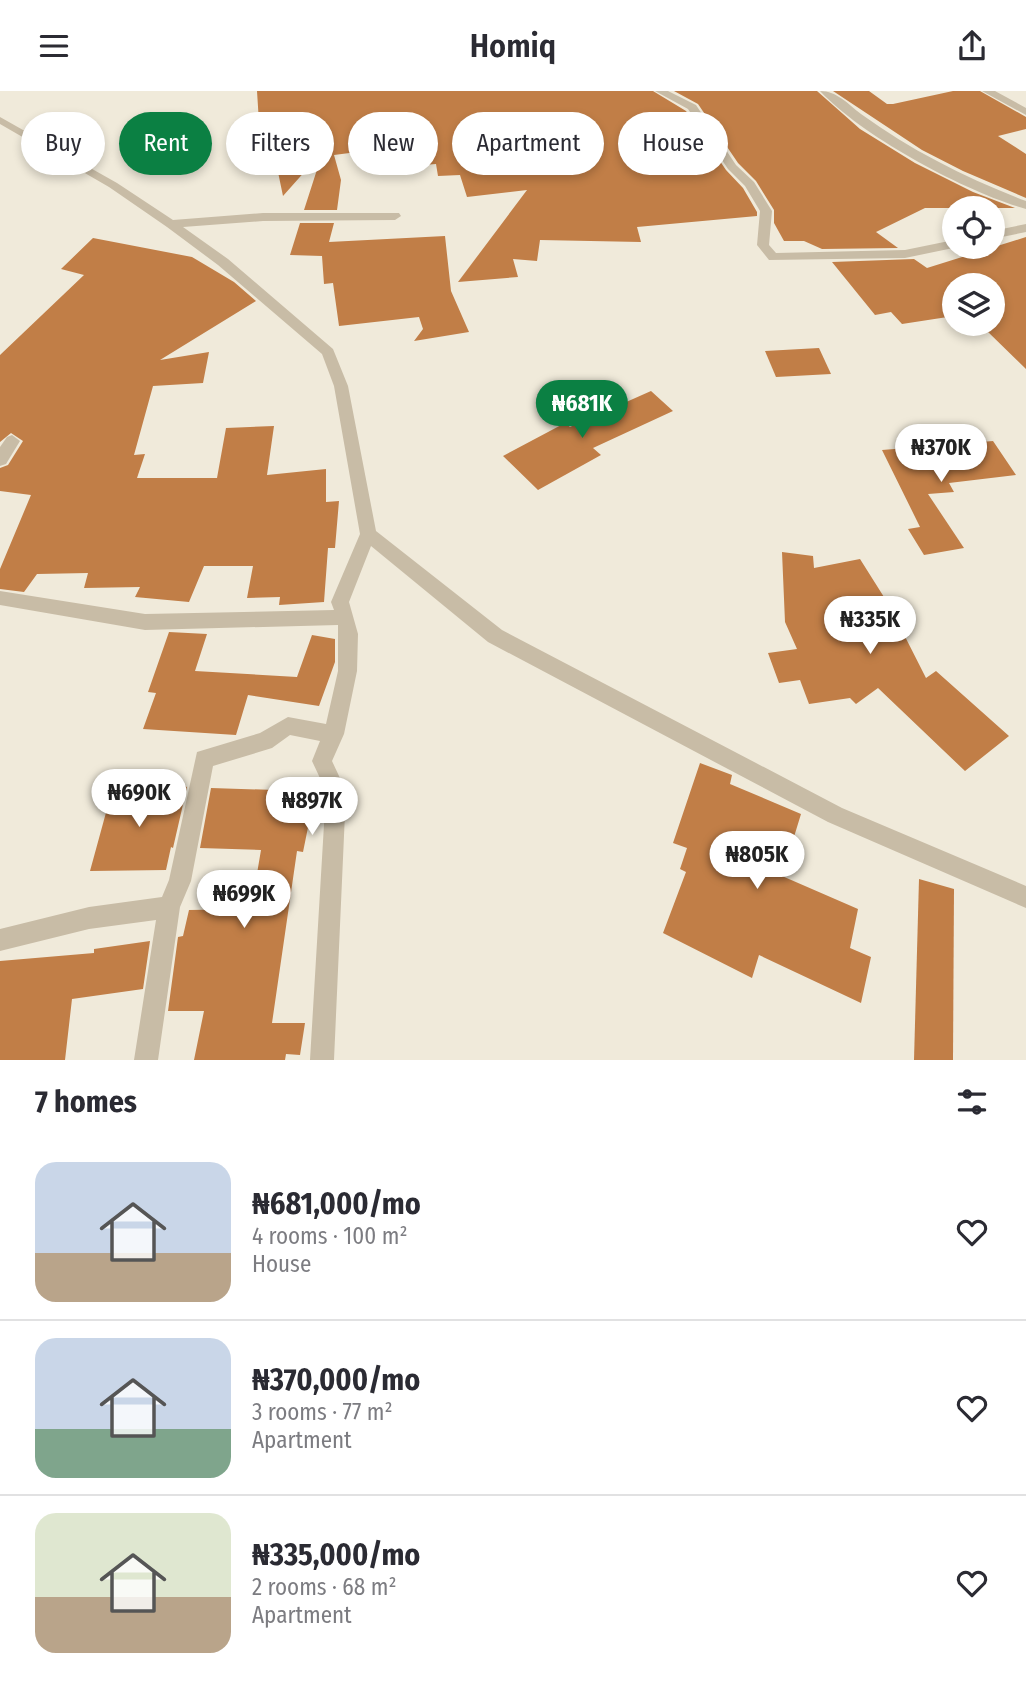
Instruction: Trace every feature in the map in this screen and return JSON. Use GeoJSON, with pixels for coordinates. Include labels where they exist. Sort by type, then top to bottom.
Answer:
{"type":"FeatureCollection","features":[{"type":"Feature","properties":{"kind":"street"},"geometry":{"type":"LineString","coordinates":[[660,91],[692,107],[732,167],[750,184],[766,211],[763,245],[773,257],[905,254],[942,246]]}},
{"type":"Feature","properties":{"kind":"street"},"geometry":{"type":"LineString","coordinates":[[825,91],[858,119],[976,187],[1026,205]]}},
{"type":"Feature","properties":{"kind":"street"},"geometry":{"type":"LineString","coordinates":[[987,91],[1026,112]]}},
{"type":"Feature","properties":{"kind":"street"},"geometry":{"type":"LineString","coordinates":[[0,120],[113,185],[223,262],[328,352],[341,386],[368,534],[340,602],[351,637],[349,660],[334,734],[322,761],[335,791],[322,1060]]}},
{"type":"Feature","properties":{"kind":"street"},"geometry":{"type":"LineString","coordinates":[[171,224],[263,217],[395,216]]}},
{"type":"Feature","properties":{"kind":"street"},"geometry":{"type":"LineString","coordinates":[[1005,232],[1026,228]]}},
{"type":"Feature","properties":{"kind":"street"},"geometry":{"type":"LineString","coordinates":[[0,460],[12,441]]}},
{"type":"Feature","properties":{"kind":"street"},"geometry":{"type":"LineString","coordinates":[[368,534],[495,636],[835,815],[1026,897]]}},
{"type":"Feature","properties":{"kind":"street"},"geometry":{"type":"LineString","coordinates":[[0,598],[145,622],[346,617]]}},
{"type":"Feature","properties":{"kind":"street"},"geometry":{"type":"LineString","coordinates":[[146,1060],[169,907],[180,881],[204,759],[265,741],[288,726],[334,734]]}},
{"type":"Feature","properties":{"kind":"street"},"geometry":{"type":"LineString","coordinates":[[0,940],[89,918],[169,907]]}},
{"type":"Feature","properties":{"kind":"building"},"geometry":{"type":"Polygon","coordinates":[[[257,91],[653,91],[687,112],[618,112],[618,175],[728,175],[728,172],[743,188],[757,216],[637,227],[641,242],[540,240],[537,261],[513,259],[518,277],[458,282],[527,190],[467,197],[460,175],[438,176],[438,112],[348,112],[348,153],[334,155],[334,112],[258,112],[257,91]]]}},
{"type":"Feature","properties":{"kind":"building"},"geometry":{"type":"Polygon","coordinates":[[[674,91],[817,91],[860,129],[915,163],[984,196],[942,196],[942,208],[925,208],[876,232],[898,248],[822,249],[804,241],[784,241],[774,223],[774,210],[756,181],[728,148],[728,112],[703,112],[698,104],[674,91]]]}},
{"type":"Feature","properties":{"kind":"building"},"geometry":{"type":"Polygon","coordinates":[[[833,91],[869,91],[887,104],[893,104],[953,91],[980,91],[1026,117],[1026,129],[998,136],[1026,154],[1026,198],[922,150],[833,91]]]}},
{"type":"Feature","properties":{"kind":"building"},"geometry":{"type":"Polygon","coordinates":[[[334,155],[341,180],[337,210],[304,210],[315,175],[334,175],[334,155]]]}},
{"type":"Feature","properties":{"kind":"building"},"geometry":{"type":"Polygon","coordinates":[[[279,175],[302,175],[283,196],[279,175]]]}},
{"type":"Feature","properties":{"kind":"building"},"geometry":{"type":"Polygon","coordinates":[[[300,223],[334,223],[329,242],[445,236],[451,291],[469,332],[414,341],[423,329],[419,317],[339,326],[333,283],[324,284],[322,256],[290,255],[300,223]]]}},
{"type":"Feature","properties":{"kind":"building"},"geometry":{"type":"Polygon","coordinates":[[[1026,237],[1026,369],[992,336],[1005,336],[1005,273],[942,273],[942,318],[902,324],[891,312],[875,315],[832,262],[914,259],[927,268],[956,259],[1005,259],[1005,244],[1026,237]]]}},
{"type":"Feature","properties":{"kind":"building"},"geometry":{"type":"Polygon","coordinates":[[[93,238],[192,257],[234,282],[256,301],[160,360],[209,352],[203,383],[153,386],[134,455],[145,454],[137,478],[217,478],[226,428],[274,426],[267,475],[326,469],[326,502],[339,501],[335,548],[328,548],[324,602],[279,605],[280,597],[247,598],[253,566],[204,566],[189,602],[135,597],[140,587],[84,588],[88,573],[37,574],[24,592],[0,589],[0,569],[31,495],[0,491],[0,468],[8,465],[23,441],[11,433],[0,442],[0,355],[84,275],[61,269],[93,238]]]}},
{"type":"Feature","properties":{"kind":"building"},"geometry":{"type":"Polygon","coordinates":[[[819,348],[831,374],[776,377],[765,351],[819,348]]]}},
{"type":"Feature","properties":{"kind":"building"},"geometry":{"type":"Polygon","coordinates":[[[651,391],[673,411],[593,448],[601,455],[538,490],[503,456],[565,423],[570,427],[651,391]]]}},
{"type":"Feature","properties":{"kind":"building"},"geometry":{"type":"Polygon","coordinates":[[[993,441],[1016,475],[949,483],[954,492],[928,494],[964,548],[924,555],[908,529],[920,527],[882,450],[993,441]]]}},
{"type":"Feature","properties":{"kind":"building"},"geometry":{"type":"Polygon","coordinates":[[[782,552],[813,556],[814,568],[860,559],[889,605],[926,678],[936,671],[1009,736],[965,771],[878,688],[856,704],[850,698],[809,704],[800,680],[779,683],[768,653],[797,649],[785,622],[782,552]]]}},
{"type":"Feature","properties":{"kind":"building"},"geometry":{"type":"Polygon","coordinates":[[[169,632],[207,634],[195,671],[297,677],[312,635],[335,639],[335,662],[319,706],[248,695],[236,735],[143,729],[156,693],[148,692],[169,632]]]}},
{"type":"Feature","properties":{"kind":"building"},"geometry":{"type":"Polygon","coordinates":[[[700,763],[732,775],[730,784],[801,814],[782,876],[858,909],[850,948],[871,957],[861,1003],[759,955],[752,978],[663,933],[686,872],[680,869],[687,848],[673,843],[700,763]]]}},
{"type":"Feature","properties":{"kind":"building"},"geometry":{"type":"Polygon","coordinates":[[[276,786],[316,788],[303,852],[297,851],[272,1023],[305,1023],[300,1055],[286,1054],[285,1060],[194,1060],[204,1011],[168,1011],[178,937],[183,936],[189,910],[251,909],[261,850],[200,848],[211,788],[275,790],[276,786]]]}},
{"type":"Feature","properties":{"kind":"building"},"geometry":{"type":"Polygon","coordinates":[[[113,787],[187,787],[166,870],[90,871],[113,787]]]}},
{"type":"Feature","properties":{"kind":"building"},"geometry":{"type":"Polygon","coordinates":[[[919,879],[954,889],[953,1060],[914,1060],[919,879]]]}},
{"type":"Feature","properties":{"kind":"building"},"geometry":{"type":"Polygon","coordinates":[[[150,941],[143,989],[72,999],[65,1060],[0,1060],[0,961],[94,953],[94,949],[150,941]]]}}]}
